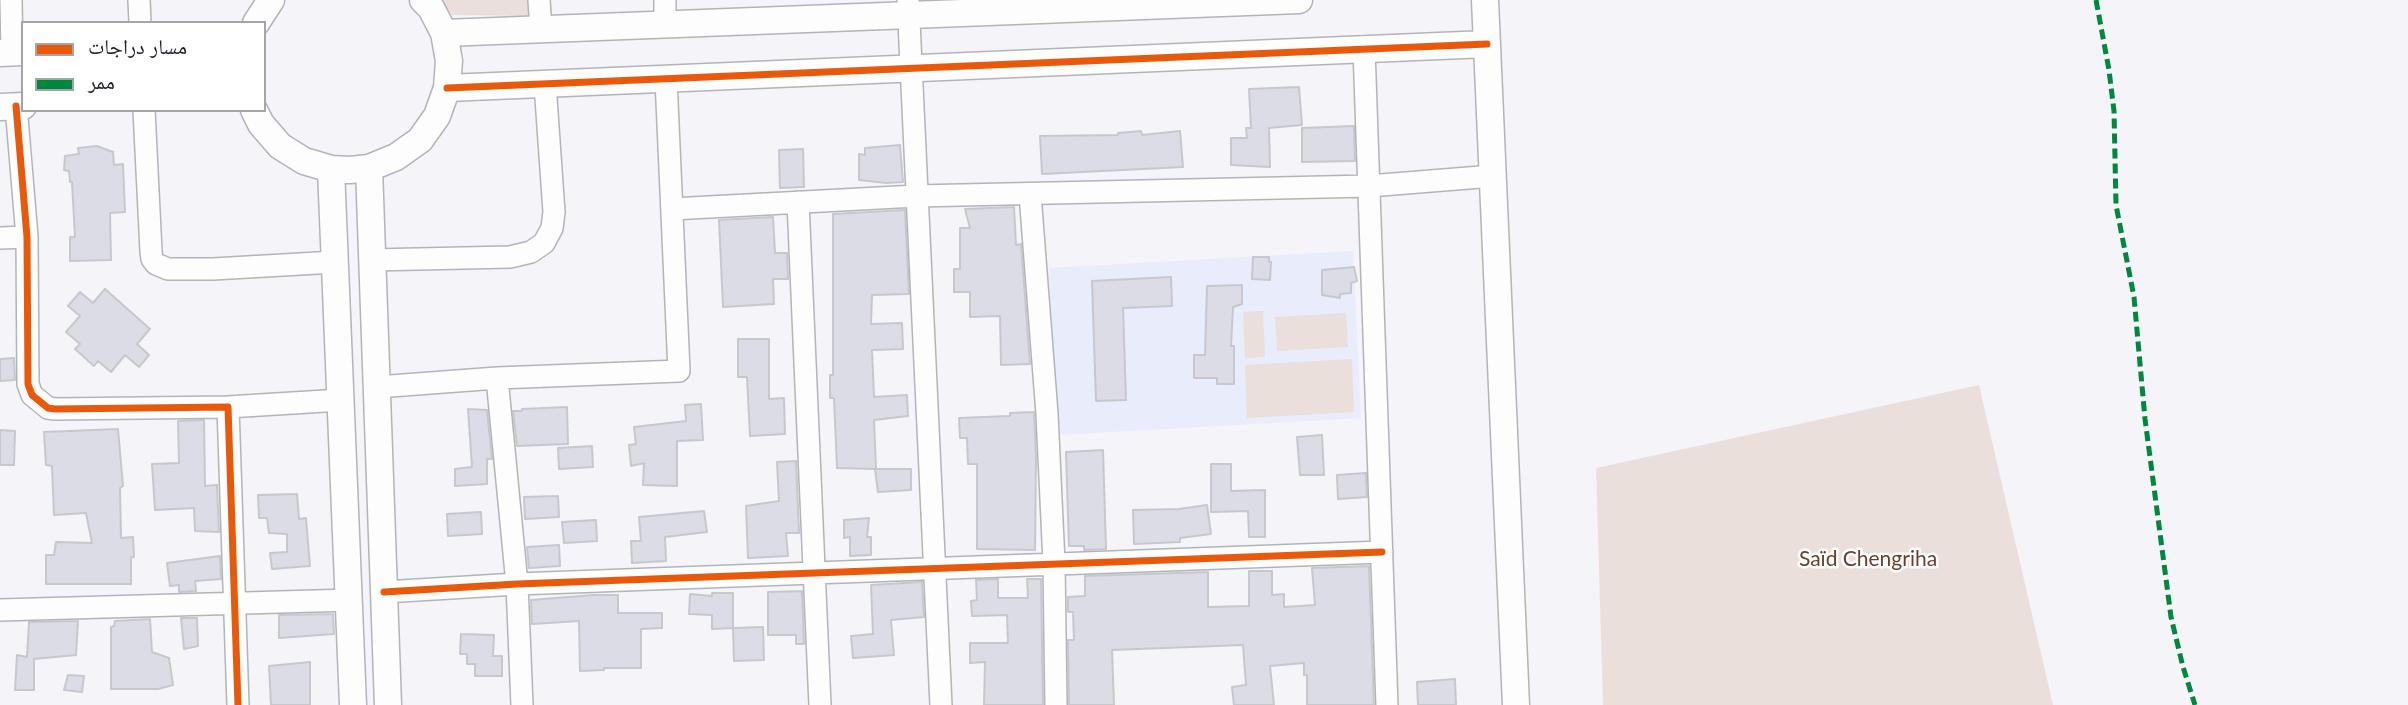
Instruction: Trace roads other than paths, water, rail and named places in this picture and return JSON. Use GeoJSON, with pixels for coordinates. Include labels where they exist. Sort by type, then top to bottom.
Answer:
{"type":"FeatureCollection","features":[{"type":"Feature","properties":{"kind":"street"},"geometry":{"type":"LineString","coordinates":[[11,0],[12,52]]}},
{"type":"Feature","properties":{"kind":"street"},"geometry":{"type":"LineString","coordinates":[[139,0],[140,21]]}},
{"type":"Feature","properties":{"kind":"street"},"geometry":{"type":"LineString","coordinates":[[257,21],[271,0]]}},
{"type":"Feature","properties":{"kind":"street"},"geometry":{"type":"LineString","coordinates":[[255,112],[261,124],[280,146],[304,161],[331,169],[369,168],[396,158],[420,140],[437,116],[447,88],[449,61],[444,33],[431,8],[423,0]]}},
{"type":"Feature","properties":{"kind":"street"},"geometry":{"type":"LineString","coordinates":[[539,0],[541,30]]}},
{"type":"Feature","properties":{"kind":"street"},"geometry":{"type":"LineString","coordinates":[[444,33],[541,30],[665,12],[1299,0]]}},
{"type":"Feature","properties":{"kind":"street"},"geometry":{"type":"LineString","coordinates":[[1485,0],[1516,705]]}},
{"type":"Feature","properties":{"kind":"street"},"geometry":{"type":"LineString","coordinates":[[908,8],[942,705]]}},
{"type":"Feature","properties":{"kind":"street"},"geometry":{"type":"LineString","coordinates":[[447,88],[1487,44]]}},
{"type":"Feature","properties":{"kind":"street"},"geometry":{"type":"LineString","coordinates":[[1364,49],[1387,705]]}},
{"type":"Feature","properties":{"kind":"street"},"geometry":{"type":"LineString","coordinates":[[377,387],[496,378],[678,371],[666,79]]}},
{"type":"Feature","properties":{"kind":"street"},"geometry":{"type":"LineString","coordinates":[[372,260],[510,257],[531,252],[544,243],[552,228],[554,212],[545,84]]}},
{"type":"Feature","properties":{"kind":"street"},"geometry":{"type":"LineString","coordinates":[[13,106],[27,237],[28,384],[34,398],[48,408],[55,409],[228,407],[341,400]]}},
{"type":"Feature","properties":{"kind":"street"},"geometry":{"type":"LineString","coordinates":[[144,112],[150,251],[156,264],[169,269],[213,269],[335,262]]}},
{"type":"Feature","properties":{"kind":"street"},"geometry":{"type":"LineString","coordinates":[[369,168],[388,705]]}},
{"type":"Feature","properties":{"kind":"street"},"geometry":{"type":"LineString","coordinates":[[331,169],[353,705]]}},
{"type":"Feature","properties":{"kind":"street"},"geometry":{"type":"LineString","coordinates":[[672,209],[916,197],[1369,186],[1493,176]]}},
{"type":"Feature","properties":{"kind":"street"},"geometry":{"type":"LineString","coordinates":[[1030,194],[1047,414],[1054,563],[1056,705]]}},
{"type":"Feature","properties":{"kind":"street"},"geometry":{"type":"LineString","coordinates":[[797,202],[820,705]]}},
{"type":"Feature","properties":{"kind":"street"},"geometry":{"type":"LineString","coordinates":[[0,238],[27,237]]}},
{"type":"Feature","properties":{"kind":"street"},"geometry":{"type":"LineString","coordinates":[[496,378],[517,584],[522,705]]}},
{"type":"Feature","properties":{"kind":"street"},"geometry":{"type":"LineString","coordinates":[[228,407],[237,705]]}},
{"type":"Feature","properties":{"kind":"street"},"geometry":{"type":"LineString","coordinates":[[384,592],[517,584],[1382,552]]}},
{"type":"Feature","properties":{"kind":"street"},"geometry":{"type":"LineString","coordinates":[[0,610],[350,600]]}},
{"type":"Feature","properties":{"kind":"park label","name":"Saïd Chengriha"},"geometry":{"type":"Point","coordinates":[1868,559]}}]}
